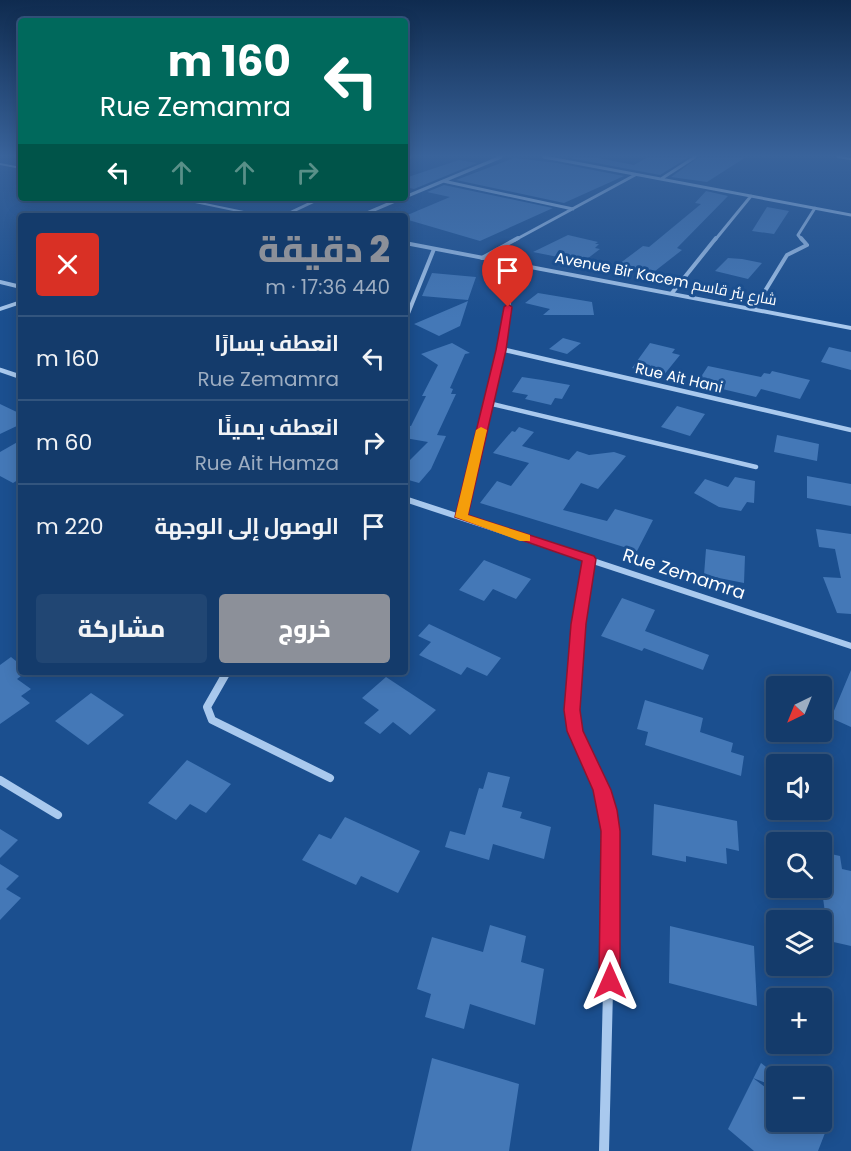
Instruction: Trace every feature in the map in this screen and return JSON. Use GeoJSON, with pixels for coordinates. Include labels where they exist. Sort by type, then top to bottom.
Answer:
{"type":"FeatureCollection","features":[{"type":"Feature","properties":{"kind":"street"},"geometry":{"type":"LineString","coordinates":[[482,258],[571,211]]}},
{"type":"Feature","properties":{"kind":"street"},"geometry":{"type":"LineString","coordinates":[[672,294],[739,211]]}},
{"type":"Feature","properties":{"kind":"street"},"geometry":{"type":"LineString","coordinates":[[754,309],[787,255],[807,245],[798,235],[812,211]]}},
{"type":"Feature","properties":{"kind":"street"},"geometry":{"type":"LineString","coordinates":[[828,211],[851,215]]}},
{"type":"Feature","properties":{"kind":"street","name":"Avenue Bir Kacem شارع بئر قاسم"},"geometry":{"type":"LineString","coordinates":[[408,244],[851,328]]}},
{"type":"Feature","properties":{"kind":"street"},"geometry":{"type":"LineString","coordinates":[[408,314],[434,249]]}},
{"type":"Feature","properties":{"kind":"street"},"geometry":{"type":"LineString","coordinates":[[462,517],[501,350],[515,264]]}},
{"type":"Feature","properties":{"kind":"street"},"geometry":{"type":"LineString","coordinates":[[0,282],[18,286]]}},
{"type":"Feature","properties":{"kind":"street"},"geometry":{"type":"LineString","coordinates":[[0,309],[18,303]]}},
{"type":"Feature","properties":{"kind":"street","name":"Rue Ait Hani"},"geometry":{"type":"LineString","coordinates":[[501,350],[851,430]]}},
{"type":"Feature","properties":{"kind":"street"},"geometry":{"type":"LineString","coordinates":[[0,370],[18,376]]}},
{"type":"Feature","properties":{"kind":"street"},"geometry":{"type":"LineString","coordinates":[[488,403],[756,467]]}},
{"type":"Feature","properties":{"kind":"street","name":"Rue Zemamra"},"geometry":{"type":"LineString","coordinates":[[408,500],[851,646]]}},
{"type":"Feature","properties":{"kind":"street"},"geometry":{"type":"LineString","coordinates":[[589,559],[578,624],[572,710],[579,741],[606,801],[610,831],[610,981],[604,1151]]}},
{"type":"Feature","properties":{"kind":"street"},"geometry":{"type":"LineString","coordinates":[[225,675],[209,700],[208,714],[212,720],[330,778]]}},
{"type":"Feature","properties":{"kind":"street"},"geometry":{"type":"LineString","coordinates":[[0,780],[58,815]]}},
{"type":"Feature","properties":{"kind":"building"},"geometry":{"type":"Polygon","coordinates":[[[418,211],[547,211],[480,241],[408,220],[408,215],[418,211]]]}},
{"type":"Feature","properties":{"kind":"building"},"geometry":{"type":"Polygon","coordinates":[[[693,211],[714,211],[677,248],[682,250],[650,275],[620,270],[624,264],[619,264],[643,246],[649,247],[693,211]]]}},
{"type":"Feature","properties":{"kind":"building"},"geometry":{"type":"Polygon","coordinates":[[[765,211],[789,211],[774,234],[752,231],[765,211]]]}},
{"type":"Feature","properties":{"kind":"building"},"geometry":{"type":"Polygon","coordinates":[[[568,235],[598,242],[595,248],[600,249],[583,262],[533,252],[568,235]]]}},
{"type":"Feature","properties":{"kind":"building"},"geometry":{"type":"Polygon","coordinates":[[[728,258],[762,263],[748,279],[715,271],[728,258]]]}},
{"type":"Feature","properties":{"kind":"building"},"geometry":{"type":"Polygon","coordinates":[[[432,273],[476,277],[468,300],[422,296],[432,273]]]}},
{"type":"Feature","properties":{"kind":"building"},"geometry":{"type":"Polygon","coordinates":[[[538,293],[592,302],[594,315],[543,315],[550,309],[525,303],[538,293]]]}},
{"type":"Feature","properties":{"kind":"building"},"geometry":{"type":"Polygon","coordinates":[[[468,301],[460,326],[439,336],[414,324],[468,301]]]}},
{"type":"Feature","properties":{"kind":"building"},"geometry":{"type":"Polygon","coordinates":[[[563,338],[581,343],[567,354],[549,349],[563,338]]]}},
{"type":"Feature","properties":{"kind":"building"},"geometry":{"type":"Polygon","coordinates":[[[452,343],[470,353],[465,354],[450,388],[453,389],[451,394],[456,394],[437,435],[446,436],[431,469],[419,483],[408,480],[408,462],[428,442],[408,439],[408,426],[411,426],[426,396],[422,396],[438,365],[421,354],[452,343]]]}},
{"type":"Feature","properties":{"kind":"building"},"geometry":{"type":"Polygon","coordinates":[[[650,343],[675,349],[672,353],[680,355],[663,376],[632,368],[650,343]]]}},
{"type":"Feature","properties":{"kind":"building"},"geometry":{"type":"Polygon","coordinates":[[[829,347],[851,352],[851,370],[821,362],[829,347]]]}},
{"type":"Feature","properties":{"kind":"building"},"geometry":{"type":"Polygon","coordinates":[[[708,366],[761,377],[764,373],[770,374],[772,371],[810,380],[800,399],[761,389],[756,397],[697,383],[708,366]]]}},
{"type":"Feature","properties":{"kind":"building"},"geometry":{"type":"Polygon","coordinates":[[[522,377],[570,385],[562,399],[555,398],[551,405],[525,399],[528,395],[512,392],[522,377]]]}},
{"type":"Feature","properties":{"kind":"building"},"geometry":{"type":"Polygon","coordinates":[[[0,404],[18,413],[18,425],[0,434],[0,404]]]}},
{"type":"Feature","properties":{"kind":"building"},"geometry":{"type":"Polygon","coordinates":[[[677,406],[705,414],[690,436],[661,427],[677,406]]]}},
{"type":"Feature","properties":{"kind":"building"},"geometry":{"type":"Polygon","coordinates":[[[519,427],[534,432],[522,446],[569,460],[577,451],[589,455],[614,452],[626,456],[598,489],[581,483],[563,510],[607,521],[615,509],[653,520],[637,551],[480,503],[497,481],[511,486],[529,463],[493,453],[512,431],[515,432],[519,427]]]}},
{"type":"Feature","properties":{"kind":"building"},"geometry":{"type":"Polygon","coordinates":[[[777,435],[819,444],[817,461],[774,452],[777,435]]]}},
{"type":"Feature","properties":{"kind":"building"},"geometry":{"type":"Polygon","coordinates":[[[18,442],[18,480],[13,483],[0,476],[0,452],[18,442]]]}},
{"type":"Feature","properties":{"kind":"building"},"geometry":{"type":"Polygon","coordinates":[[[807,476],[851,484],[851,506],[807,498],[807,476]]]}},
{"type":"Feature","properties":{"kind":"building"},"geometry":{"type":"Polygon","coordinates":[[[735,477],[755,481],[754,503],[747,502],[741,511],[719,507],[694,493],[705,479],[728,487],[735,477]]]}},
{"type":"Feature","properties":{"kind":"building"},"geometry":{"type":"Polygon","coordinates":[[[816,529],[851,534],[851,614],[837,613],[823,577],[841,578],[835,549],[819,547],[816,529]]]}},
{"type":"Feature","properties":{"kind":"building"},"geometry":{"type":"Polygon","coordinates":[[[706,549],[745,556],[744,583],[704,575],[706,549]]]}},
{"type":"Feature","properties":{"kind":"building"},"geometry":{"type":"Polygon","coordinates":[[[484,560],[531,579],[516,599],[493,589],[484,601],[459,590],[484,560]]]}},
{"type":"Feature","properties":{"kind":"building"},"geometry":{"type":"Polygon","coordinates":[[[622,598],[655,610],[645,631],[709,655],[703,670],[644,648],[642,651],[601,636],[622,598]]]}},
{"type":"Feature","properties":{"kind":"building"},"geometry":{"type":"Polygon","coordinates":[[[429,624],[501,658],[487,676],[467,667],[461,675],[419,655],[431,642],[418,636],[429,624]]]}},
{"type":"Feature","properties":{"kind":"building"},"geometry":{"type":"Polygon","coordinates":[[[11,657],[18,663],[18,675],[21,676],[17,679],[31,689],[21,696],[30,703],[0,724],[0,665],[11,657]]]}},
{"type":"Feature","properties":{"kind":"building"},"geometry":{"type":"Polygon","coordinates":[[[851,670],[851,727],[832,718],[851,670]]]}},
{"type":"Feature","properties":{"kind":"building"},"geometry":{"type":"Polygon","coordinates":[[[386,677],[436,710],[410,735],[393,722],[380,734],[364,723],[379,710],[362,698],[386,677]]]}},
{"type":"Feature","properties":{"kind":"building"},"geometry":{"type":"Polygon","coordinates":[[[91,693],[124,715],[88,745],[55,721],[91,693]]]}},
{"type":"Feature","properties":{"kind":"building"},"geometry":{"type":"Polygon","coordinates":[[[645,700],[703,718],[700,732],[733,743],[731,752],[744,756],[741,776],[645,745],[648,732],[637,729],[645,700]]]}},
{"type":"Feature","properties":{"kind":"building"},"geometry":{"type":"Polygon","coordinates":[[[187,760],[231,784],[206,813],[190,804],[176,820],[148,803],[187,760]]]}},
{"type":"Feature","properties":{"kind":"building"},"geometry":{"type":"Polygon","coordinates":[[[488,772],[510,777],[502,807],[522,812],[520,818],[551,827],[544,859],[493,844],[489,860],[445,847],[450,831],[465,835],[479,788],[483,789],[488,772]]]}},
{"type":"Feature","properties":{"kind":"building"},"geometry":{"type":"Polygon","coordinates":[[[654,804],[737,821],[739,851],[726,848],[727,864],[686,856],[686,862],[652,855],[654,804]]]}},
{"type":"Feature","properties":{"kind":"building"},"geometry":{"type":"Polygon","coordinates":[[[345,817],[420,851],[398,893],[361,876],[356,885],[302,860],[319,834],[331,839],[345,817]]]}},
{"type":"Feature","properties":{"kind":"building"},"geometry":{"type":"Polygon","coordinates":[[[0,829],[18,840],[0,858],[0,829]]]}},
{"type":"Feature","properties":{"kind":"building"},"geometry":{"type":"Polygon","coordinates":[[[832,854],[840,856],[842,869],[851,871],[851,946],[832,942],[832,910],[825,910],[823,898],[832,898],[832,854]]]}},
{"type":"Feature","properties":{"kind":"building"},"geometry":{"type":"Polygon","coordinates":[[[0,864],[19,876],[6,889],[21,898],[0,920],[0,864]]]}},
{"type":"Feature","properties":{"kind":"building"},"geometry":{"type":"Polygon","coordinates":[[[490,925],[526,936],[521,962],[544,969],[535,1025],[470,1004],[464,1029],[425,1017],[431,994],[417,989],[432,937],[483,952],[490,925]]]}},
{"type":"Feature","properties":{"kind":"building"},"geometry":{"type":"Polygon","coordinates":[[[670,926],[754,946],[757,1006],[669,983],[670,926]]]}},
{"type":"Feature","properties":{"kind":"building"},"geometry":{"type":"Polygon","coordinates":[[[432,1058],[519,1084],[509,1151],[411,1151],[432,1058]]]}},
{"type":"Feature","properties":{"kind":"building"},"geometry":{"type":"Polygon","coordinates":[[[761,1063],[766,1067],[766,1083],[753,1078],[761,1063]]]}},
{"type":"Feature","properties":{"kind":"building"},"geometry":{"type":"Polygon","coordinates":[[[753,1078],[766,1088],[766,1132],[825,1133],[818,1151],[754,1151],[728,1129],[753,1078]]]}},
{"type":"Feature","properties":{"kind":"slow traffic"},"geometry":{"type":"LineString","coordinates":[[481,430],[462,517],[525,538]]}},
{"type":"Feature","properties":{"kind":"route"},"geometry":{"type":"LineString","coordinates":[[508,307],[501,350],[462,517],[589,559],[578,624],[572,710],[575,731],[602,790],[608,810],[610,981]]}}]}
